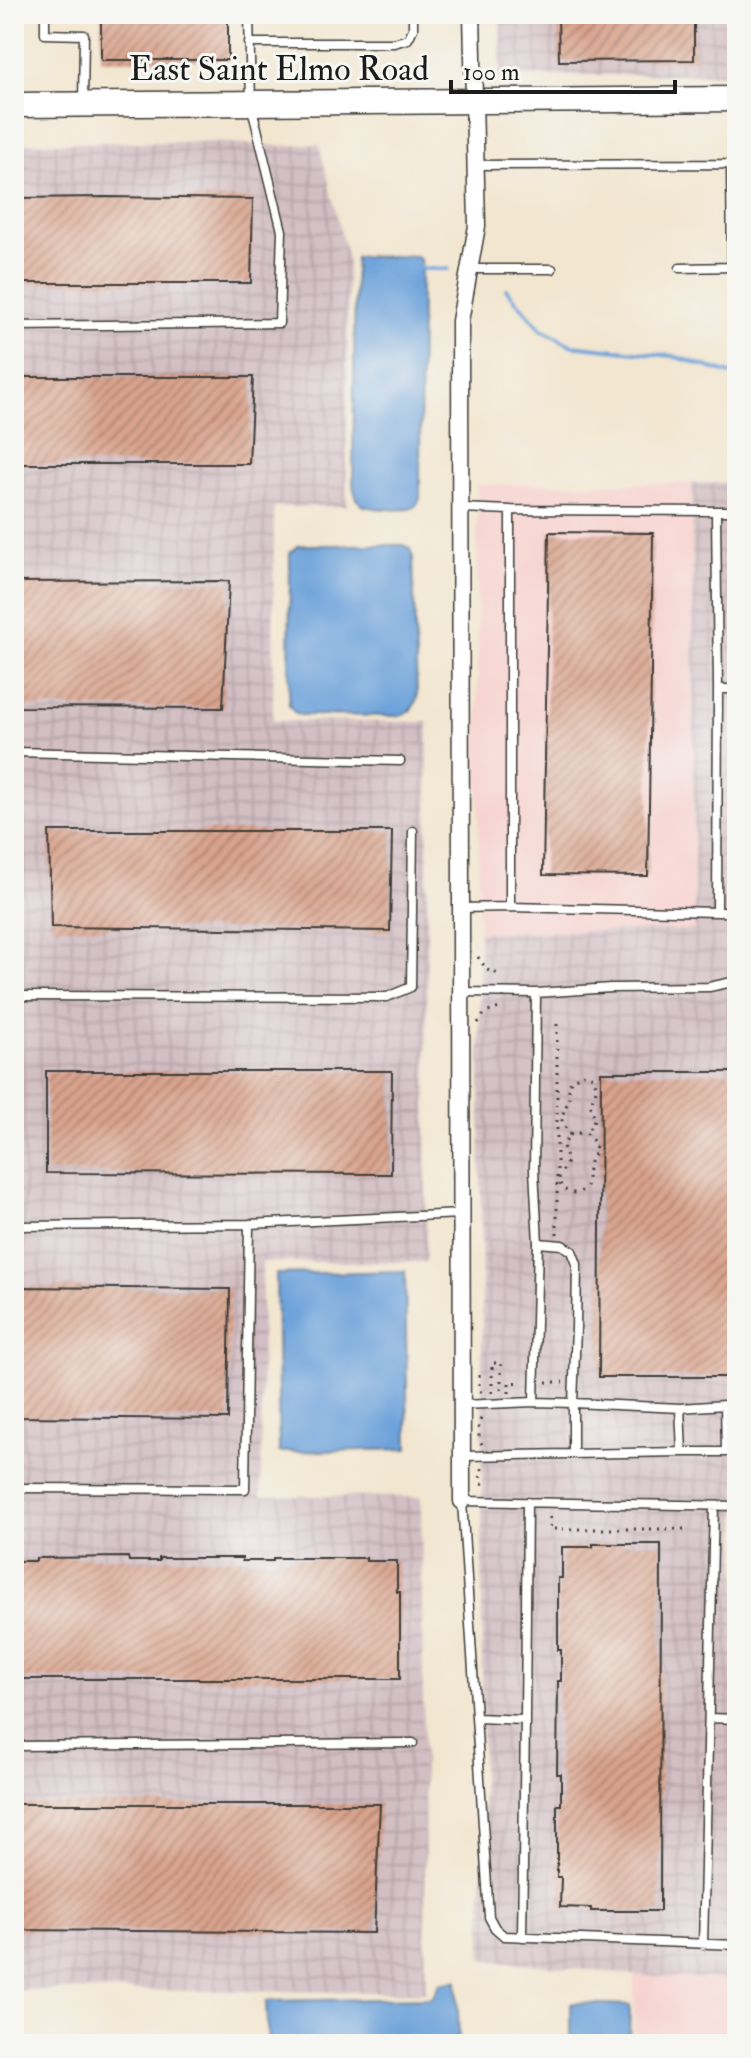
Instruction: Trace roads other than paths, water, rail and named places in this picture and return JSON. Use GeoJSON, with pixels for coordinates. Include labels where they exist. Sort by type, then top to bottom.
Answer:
{"type":"FeatureCollection","features":[{"type":"Feature","properties":{"kind":"street"},"geometry":{"type":"LineString","coordinates":[[462,1501],[460,321],[477,226],[472,14]]}},
{"type":"Feature","properties":{"kind":"street","name":"East Saint Elmo Road"},"geometry":{"type":"LineString","coordinates":[[14,105],[737,99]]}},
{"type":"Feature","properties":{"kind":"lane"},"geometry":{"type":"LineString","coordinates":[[45,14],[45,34],[84,35],[83,105]]}},
{"type":"Feature","properties":{"kind":"lane"},"geometry":{"type":"LineString","coordinates":[[14,326],[279,323],[282,231],[251,104],[249,14]]}},
{"type":"Feature","properties":{"kind":"lane"},"geometry":{"type":"LineString","coordinates":[[249,43],[394,43],[408,39],[413,29],[413,14]]}},
{"type":"Feature","properties":{"kind":"lane"},"geometry":{"type":"LineString","coordinates":[[475,165],[734,163],[734,267],[680,268]]}},
{"type":"Feature","properties":{"kind":"lane"},"geometry":{"type":"LineString","coordinates":[[469,269],[552,269]]}},
{"type":"Feature","properties":{"kind":"lane"},"geometry":{"type":"LineString","coordinates":[[461,508],[737,511]]}},
{"type":"Feature","properties":{"kind":"lane"},"geometry":{"type":"LineString","coordinates":[[510,510],[510,907]]}},
{"type":"Feature","properties":{"kind":"lane"},"geometry":{"type":"LineString","coordinates":[[716,511],[717,912]]}},
{"type":"Feature","properties":{"kind":"lane"},"geometry":{"type":"LineString","coordinates":[[718,689],[737,689]]}},
{"type":"Feature","properties":{"kind":"lane"},"geometry":{"type":"LineString","coordinates":[[14,752],[400,761]]}},
{"type":"Feature","properties":{"kind":"lane"},"geometry":{"type":"LineString","coordinates":[[14,996],[387,997],[411,987],[413,831]]}},
{"type":"Feature","properties":{"kind":"lane"},"geometry":{"type":"LineString","coordinates":[[461,908],[737,912]]}},
{"type":"Feature","properties":{"kind":"lane"},"geometry":{"type":"LineString","coordinates":[[461,992],[536,993],[709,987],[737,981]]}},
{"type":"Feature","properties":{"kind":"lane"},"geometry":{"type":"LineString","coordinates":[[534,1402],[538,1243],[534,1170],[536,993]]}},
{"type":"Feature","properties":{"kind":"lane"},"geometry":{"type":"LineString","coordinates":[[14,1226],[249,1224],[461,1214]]}},
{"type":"Feature","properties":{"kind":"lane"},"geometry":{"type":"LineString","coordinates":[[14,1488],[245,1489],[249,1224]]}},
{"type":"Feature","properties":{"kind":"lane"},"geometry":{"type":"LineString","coordinates":[[538,1243],[562,1245],[572,1251],[577,1264],[573,1454]]}},
{"type":"Feature","properties":{"kind":"lane"},"geometry":{"type":"LineString","coordinates":[[462,1405],[534,1402],[680,1408],[737,1405]]}},
{"type":"Feature","properties":{"kind":"lane"},"geometry":{"type":"LineString","coordinates":[[725,1405],[726,1452]]}},
{"type":"Feature","properties":{"kind":"lane"},"geometry":{"type":"LineString","coordinates":[[680,1408],[682,1452]]}},
{"type":"Feature","properties":{"kind":"lane"},"geometry":{"type":"LineString","coordinates":[[462,1456],[737,1452]]}},
{"type":"Feature","properties":{"kind":"lane"},"geometry":{"type":"LineString","coordinates":[[737,1506],[462,1501],[489,1917],[495,1928],[504,1936],[737,1945]]}},
{"type":"Feature","properties":{"kind":"lane"},"geometry":{"type":"LineString","coordinates":[[522,1937],[527,1502]]}},
{"type":"Feature","properties":{"kind":"lane"},"geometry":{"type":"LineString","coordinates":[[703,1945],[714,1506]]}},
{"type":"Feature","properties":{"kind":"lane"},"geometry":{"type":"LineString","coordinates":[[477,1718],[525,1720]]}},
{"type":"Feature","properties":{"kind":"lane"},"geometry":{"type":"LineString","coordinates":[[709,1718],[737,1719]]}},
{"type":"Feature","properties":{"kind":"lane"},"geometry":{"type":"LineString","coordinates":[[14,1746],[413,1743]]}},
{"type":"Feature","properties":{"kind":"water"},"geometry":{"type":"Polygon","coordinates":[[[355,257],[418,257],[421,262],[420,499],[408,509],[364,506],[353,486],[355,257]]]}},
{"type":"Feature","properties":{"kind":"water"},"geometry":{"type":"Polygon","coordinates":[[[403,545],[411,549],[417,698],[406,713],[400,716],[301,715],[289,705],[290,553],[297,546],[403,545]]]}},
{"type":"Feature","properties":{"kind":"water"},"geometry":{"type":"Polygon","coordinates":[[[405,1271],[408,1449],[279,1452],[276,1274],[405,1271]]]}},
{"type":"Feature","properties":{"kind":"water"},"geometry":{"type":"Polygon","coordinates":[[[457,1980],[459,2044],[268,2044],[266,2001],[432,1998],[440,1983],[457,1980]]]}},
{"type":"Feature","properties":{"kind":"water"},"geometry":{"type":"Polygon","coordinates":[[[571,2003],[630,2005],[629,2044],[571,2044],[571,2003]]]}},
{"type":"Feature","properties":{"kind":"waterway"},"geometry":{"type":"LineString","coordinates":[[416,269],[448,269]]}},
{"type":"Feature","properties":{"kind":"waterway"},"geometry":{"type":"LineString","coordinates":[[506,289],[542,330],[571,345],[673,356],[737,376]]}}]}
